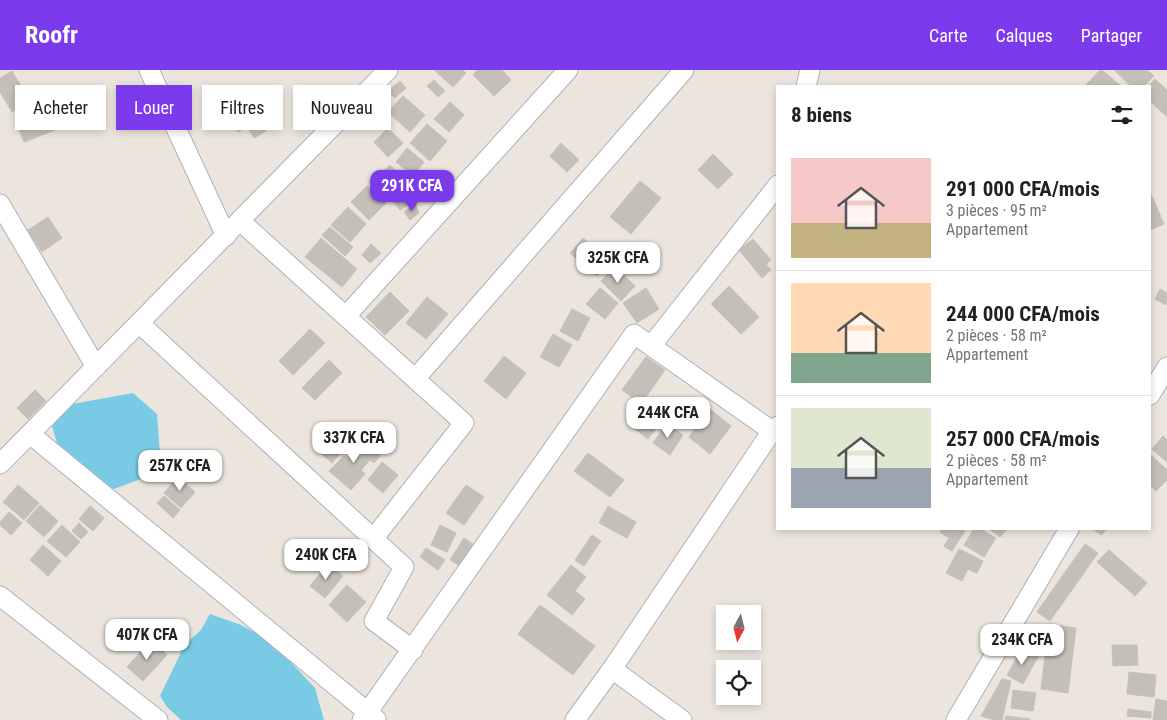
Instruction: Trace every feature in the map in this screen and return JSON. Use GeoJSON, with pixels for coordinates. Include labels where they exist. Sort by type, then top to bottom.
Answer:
{"type":"FeatureCollection","features":[{"type":"Feature","properties":{"kind":"street"},"geometry":{"type":"LineString","coordinates":[[149,70],[226,236]]}},
{"type":"Feature","properties":{"kind":"street"},"geometry":{"type":"LineString","coordinates":[[0,464],[388,70]]}},
{"type":"Feature","properties":{"kind":"street"},"geometry":{"type":"LineString","coordinates":[[346,316],[568,70]]}},
{"type":"Feature","properties":{"kind":"street"},"geometry":{"type":"LineString","coordinates":[[415,379],[684,70]]}},
{"type":"Feature","properties":{"kind":"street"},"geometry":{"type":"LineString","coordinates":[[806,85],[810,70]]}},
{"type":"Feature","properties":{"kind":"street"},"geometry":{"type":"LineString","coordinates":[[651,346],[776,188]]}},
{"type":"Feature","properties":{"kind":"street"},"geometry":{"type":"LineString","coordinates":[[0,204],[96,367]]}},
{"type":"Feature","properties":{"kind":"street"},"geometry":{"type":"LineString","coordinates":[[240,222],[464,423],[373,538]]}},
{"type":"Feature","properties":{"kind":"street"},"geometry":{"type":"LineString","coordinates":[[140,323],[404,566],[374,621],[413,650]]}},
{"type":"Feature","properties":{"kind":"street"},"geometry":{"type":"LineString","coordinates":[[30,434],[369,718],[413,650],[634,334],[775,428],[575,720]]}},
{"type":"Feature","properties":{"kind":"street"},"geometry":{"type":"LineString","coordinates":[[1151,393],[1167,367]]}},
{"type":"Feature","properties":{"kind":"street"},"geometry":{"type":"LineString","coordinates":[[956,720],[1068,530]]}},
{"type":"Feature","properties":{"kind":"street"},"geometry":{"type":"LineString","coordinates":[[0,596],[158,720]]}},
{"type":"Feature","properties":{"kind":"street"},"geometry":{"type":"LineString","coordinates":[[612,668],[682,720]]}},
{"type":"Feature","properties":{"kind":"water"},"geometry":{"type":"Polygon","coordinates":[[[133,393],[157,414],[160,453],[146,477],[114,489],[100,482],[57,443],[52,426],[72,404],[133,393]]]}},
{"type":"Feature","properties":{"kind":"water"},"geometry":{"type":"Polygon","coordinates":[[[210,614],[241,625],[271,641],[315,688],[324,720],[181,720],[167,707],[160,696],[185,644],[201,630],[210,614]]]}},
{"type":"Feature","properties":{"kind":"building"},"geometry":{"type":"Polygon","coordinates":[[[436,70],[463,70],[466,73],[453,87],[436,70]]]}},
{"type":"Feature","properties":{"kind":"building"},"geometry":{"type":"Polygon","coordinates":[[[477,70],[502,70],[511,80],[494,96],[473,75],[477,70]]]}},
{"type":"Feature","properties":{"kind":"building"},"geometry":{"type":"Polygon","coordinates":[[[1102,70],[1120,85],[1086,85],[1102,70]]]}},
{"type":"Feature","properties":{"kind":"building"},"geometry":{"type":"Polygon","coordinates":[[[1114,70],[1147,70],[1154,76],[1145,85],[1130,85],[1114,70]]]}},
{"type":"Feature","properties":{"kind":"building"},"geometry":{"type":"Polygon","coordinates":[[[12,71],[20,85],[15,85],[15,110],[12,112],[0,92],[0,78],[12,71]]]}},
{"type":"Feature","properties":{"kind":"building"},"geometry":{"type":"Polygon","coordinates":[[[1155,79],[1167,90],[1167,117],[1151,102],[1151,85],[1149,85],[1155,79]]]}},
{"type":"Feature","properties":{"kind":"building"},"geometry":{"type":"Polygon","coordinates":[[[434,80],[445,91],[438,97],[427,86],[434,80]]]}},
{"type":"Feature","properties":{"kind":"building"},"geometry":{"type":"Polygon","coordinates":[[[400,81],[406,88],[395,98],[391,94],[391,88],[400,81]]]}},
{"type":"Feature","properties":{"kind":"building"},"geometry":{"type":"Polygon","coordinates":[[[403,96],[425,115],[410,132],[391,115],[391,109],[403,96]]]}},
{"type":"Feature","properties":{"kind":"building"},"geometry":{"type":"Polygon","coordinates":[[[450,102],[464,115],[449,132],[434,119],[450,102]]]}},
{"type":"Feature","properties":{"kind":"building"},"geometry":{"type":"Polygon","coordinates":[[[427,124],[447,141],[430,161],[410,143],[427,124]]]}},
{"type":"Feature","properties":{"kind":"building"},"geometry":{"type":"Polygon","coordinates":[[[19,130],[55,130],[24,142],[19,130]]]}},
{"type":"Feature","properties":{"kind":"building"},"geometry":{"type":"Polygon","coordinates":[[[249,130],[265,130],[266,131],[254,138],[249,130]]]}},
{"type":"Feature","properties":{"kind":"building"},"geometry":{"type":"Polygon","coordinates":[[[386,130],[390,130],[403,143],[388,157],[374,142],[386,130]]]}},
{"type":"Feature","properties":{"kind":"building"},"geometry":{"type":"Polygon","coordinates":[[[561,143],[579,160],[567,172],[550,156],[561,143]]]}},
{"type":"Feature","properties":{"kind":"building"},"geometry":{"type":"Polygon","coordinates":[[[407,148],[424,162],[413,176],[396,162],[407,148]]]}},
{"type":"Feature","properties":{"kind":"building"},"geometry":{"type":"Polygon","coordinates":[[[713,154],[733,174],[718,189],[698,170],[713,154]]]}},
{"type":"Feature","properties":{"kind":"building"},"geometry":{"type":"Polygon","coordinates":[[[390,165],[410,185],[391,202],[372,182],[390,165]]]}},
{"type":"Feature","properties":{"kind":"building"},"geometry":{"type":"Polygon","coordinates":[[[640,181],[661,198],[631,234],[610,217],[640,181]]]}},
{"type":"Feature","properties":{"kind":"building"},"geometry":{"type":"Polygon","coordinates":[[[367,186],[386,203],[369,220],[351,202],[367,186]]]}},
{"type":"Feature","properties":{"kind":"building"},"geometry":{"type":"Polygon","coordinates":[[[407,194],[412,202],[400,210],[394,202],[407,194]]]}},
{"type":"Feature","properties":{"kind":"building"},"geometry":{"type":"Polygon","coordinates":[[[1151,194],[1164,224],[1151,230],[1151,194]]]}},
{"type":"Feature","properties":{"kind":"building"},"geometry":{"type":"Polygon","coordinates":[[[415,204],[419,213],[410,220],[404,212],[415,204]]]}},
{"type":"Feature","properties":{"kind":"building"},"geometry":{"type":"Polygon","coordinates":[[[348,207],[366,224],[350,242],[331,225],[348,207]]]}},
{"type":"Feature","properties":{"kind":"building"},"geometry":{"type":"Polygon","coordinates":[[[48,217],[62,238],[42,252],[28,230],[48,217]]]}},
{"type":"Feature","properties":{"kind":"building"},"geometry":{"type":"Polygon","coordinates":[[[330,227],[353,247],[345,256],[322,235],[330,227]]]}},
{"type":"Feature","properties":{"kind":"building"},"geometry":{"type":"Polygon","coordinates":[[[321,238],[357,269],[342,287],[305,257],[321,238]]]}},
{"type":"Feature","properties":{"kind":"building"},"geometry":{"type":"Polygon","coordinates":[[[583,238],[610,261],[597,276],[570,253],[583,238]]]}},
{"type":"Feature","properties":{"kind":"building"},"geometry":{"type":"Polygon","coordinates":[[[753,239],[771,260],[766,264],[771,270],[762,278],[739,250],[753,239]]]}},
{"type":"Feature","properties":{"kind":"building"},"geometry":{"type":"Polygon","coordinates":[[[371,244],[381,253],[370,263],[362,255],[371,244]]]}},
{"type":"Feature","properties":{"kind":"building"},"geometry":{"type":"Polygon","coordinates":[[[615,267],[635,286],[621,301],[601,281],[615,267]]]}},
{"type":"Feature","properties":{"kind":"building"},"geometry":{"type":"Polygon","coordinates":[[[729,286],[759,317],[741,334],[711,304],[729,286]]]}},
{"type":"Feature","properties":{"kind":"building"},"geometry":{"type":"Polygon","coordinates":[[[600,288],[618,303],[605,319],[586,304],[600,288]]]}},
{"type":"Feature","properties":{"kind":"building"},"geometry":{"type":"Polygon","coordinates":[[[646,288],[659,309],[637,323],[623,303],[646,288]]]}},
{"type":"Feature","properties":{"kind":"building"},"geometry":{"type":"Polygon","coordinates":[[[1160,289],[1167,293],[1166,305],[1155,299],[1160,289]]]}},
{"type":"Feature","properties":{"kind":"building"},"geometry":{"type":"Polygon","coordinates":[[[390,292],[409,311],[385,335],[366,317],[390,292]]]}},
{"type":"Feature","properties":{"kind":"building"},"geometry":{"type":"Polygon","coordinates":[[[427,297],[448,314],[426,339],[406,323],[427,297]]]}},
{"type":"Feature","properties":{"kind":"building"},"geometry":{"type":"Polygon","coordinates":[[[572,309],[590,318],[578,341],[560,331],[572,309]]]}},
{"type":"Feature","properties":{"kind":"building"},"geometry":{"type":"Polygon","coordinates":[[[310,329],[325,343],[293,375],[279,361],[310,329]]]}},
{"type":"Feature","properties":{"kind":"building"},"geometry":{"type":"Polygon","coordinates":[[[553,334],[572,345],[559,367],[540,357],[553,334]]]}},
{"type":"Feature","properties":{"kind":"building"},"geometry":{"type":"Polygon","coordinates":[[[504,356],[526,373],[506,399],[484,381],[504,356]]]}},
{"type":"Feature","properties":{"kind":"building"},"geometry":{"type":"Polygon","coordinates":[[[646,357],[665,370],[641,404],[622,390],[646,357]]]}},
{"type":"Feature","properties":{"kind":"building"},"geometry":{"type":"Polygon","coordinates":[[[329,360],[342,373],[315,400],[302,388],[329,360]]]}},
{"type":"Feature","properties":{"kind":"building"},"geometry":{"type":"Polygon","coordinates":[[[35,390],[46,401],[28,419],[17,408],[35,390]]]}},
{"type":"Feature","properties":{"kind":"building"},"geometry":{"type":"Polygon","coordinates":[[[710,409],[731,426],[710,454],[689,437],[710,409]]]}},
{"type":"Feature","properties":{"kind":"building"},"geometry":{"type":"Polygon","coordinates":[[[648,410],[662,421],[648,439],[634,428],[648,410]]]}},
{"type":"Feature","properties":{"kind":"building"},"geometry":{"type":"Polygon","coordinates":[[[335,422],[353,438],[332,463],[314,447],[335,422]]]}},
{"type":"Feature","properties":{"kind":"building"},"geometry":{"type":"Polygon","coordinates":[[[666,424],[683,435],[670,455],[653,443],[666,424]]]}},
{"type":"Feature","properties":{"kind":"building"},"geometry":{"type":"Polygon","coordinates":[[[1163,436],[1167,440],[1167,462],[1152,449],[1163,436]]]}},
{"type":"Feature","properties":{"kind":"building"},"geometry":{"type":"Polygon","coordinates":[[[359,437],[380,456],[374,463],[370,460],[361,470],[365,474],[351,490],[329,471],[344,456],[347,458],[356,448],[352,445],[359,437]]]}},
{"type":"Feature","properties":{"kind":"building"},"geometry":{"type":"Polygon","coordinates":[[[588,453],[624,480],[610,497],[574,471],[588,453]]]}},
{"type":"Feature","properties":{"kind":"building"},"geometry":{"type":"Polygon","coordinates":[[[1151,455],[1167,470],[1167,480],[1156,491],[1151,486],[1151,455]]]}},
{"type":"Feature","properties":{"kind":"building"},"geometry":{"type":"Polygon","coordinates":[[[382,462],[398,475],[383,493],[368,480],[382,462]]]}},
{"type":"Feature","properties":{"kind":"building"},"geometry":{"type":"Polygon","coordinates":[[[178,477],[195,492],[181,508],[164,493],[178,477]]]}},
{"type":"Feature","properties":{"kind":"building"},"geometry":{"type":"Polygon","coordinates":[[[18,485],[39,503],[24,520],[3,502],[18,485]]]}},
{"type":"Feature","properties":{"kind":"building"},"geometry":{"type":"Polygon","coordinates":[[[466,485],[484,497],[464,525],[446,513],[466,485]]]}},
{"type":"Feature","properties":{"kind":"building"},"geometry":{"type":"Polygon","coordinates":[[[164,496],[180,510],[173,518],[157,503],[164,496]]]}},
{"type":"Feature","properties":{"kind":"building"},"geometry":{"type":"Polygon","coordinates":[[[40,505],[58,521],[44,537],[26,521],[40,505]]]}},
{"type":"Feature","properties":{"kind":"building"},"geometry":{"type":"Polygon","coordinates":[[[90,506],[104,518],[93,531],[79,519],[90,506]]]}},
{"type":"Feature","properties":{"kind":"building"},"geometry":{"type":"Polygon","coordinates":[[[608,506],[636,522],[627,538],[599,523],[608,506]]]}},
{"type":"Feature","properties":{"kind":"building"},"geometry":{"type":"Polygon","coordinates":[[[9,512],[22,523],[11,535],[0,525],[0,522],[9,512]]]}},
{"type":"Feature","properties":{"kind":"building"},"geometry":{"type":"Polygon","coordinates":[[[79,523],[88,532],[81,539],[72,531],[79,523]]]}},
{"type":"Feature","properties":{"kind":"building"},"geometry":{"type":"Polygon","coordinates":[[[62,525],[80,542],[66,557],[47,541],[62,525]]]}},
{"type":"Feature","properties":{"kind":"building"},"geometry":{"type":"Polygon","coordinates":[[[440,525],[456,533],[447,552],[431,545],[440,525]]]}},
{"type":"Feature","properties":{"kind":"building"},"geometry":{"type":"Polygon","coordinates":[[[941,530],[965,530],[952,551],[944,546],[949,538],[940,532],[941,530]]]}},
{"type":"Feature","properties":{"kind":"building"},"geometry":{"type":"Polygon","coordinates":[[[973,530],[982,530],[996,538],[984,557],[964,545],[973,530]]]}},
{"type":"Feature","properties":{"kind":"building"},"geometry":{"type":"Polygon","coordinates":[[[990,530],[1006,530],[1000,537],[990,530]]]}},
{"type":"Feature","properties":{"kind":"building"},"geometry":{"type":"Polygon","coordinates":[[[1094,530],[1105,530],[1102,535],[1094,530]]]}},
{"type":"Feature","properties":{"kind":"building"},"geometry":{"type":"Polygon","coordinates":[[[592,535],[601,541],[584,566],[575,560],[592,535]]]}},
{"type":"Feature","properties":{"kind":"building"},"geometry":{"type":"Polygon","coordinates":[[[464,538],[480,549],[460,566],[450,560],[464,538]]]}},
{"type":"Feature","properties":{"kind":"building"},"geometry":{"type":"Polygon","coordinates":[[[1085,544],[1098,553],[1050,621],[1037,612],[1085,544]]]}},
{"type":"Feature","properties":{"kind":"building"},"geometry":{"type":"Polygon","coordinates":[[[43,545],[61,561],[48,576],[30,560],[43,545]]]}},
{"type":"Feature","properties":{"kind":"building"},"geometry":{"type":"Polygon","coordinates":[[[426,548],[445,560],[438,570],[420,557],[426,548]]]}},
{"type":"Feature","properties":{"kind":"building"},"geometry":{"type":"Polygon","coordinates":[[[959,549],[983,561],[977,573],[968,569],[962,581],[946,573],[959,549]]]}},
{"type":"Feature","properties":{"kind":"building"},"geometry":{"type":"Polygon","coordinates":[[[1109,550],[1147,583],[1135,596],[1097,562],[1109,550]]]}},
{"type":"Feature","properties":{"kind":"building"},"geometry":{"type":"Polygon","coordinates":[[[328,564],[343,576],[325,598],[310,586],[328,564]]]}},
{"type":"Feature","properties":{"kind":"building"},"geometry":{"type":"Polygon","coordinates":[[[571,565],[586,577],[575,591],[585,599],[572,615],[547,595],[571,565]]]}},
{"type":"Feature","properties":{"kind":"building"},"geometry":{"type":"Polygon","coordinates":[[[347,585],[366,602],[347,622],[329,605],[347,585]]]}},
{"type":"Feature","properties":{"kind":"building"},"geometry":{"type":"Polygon","coordinates":[[[540,605],[595,646],[573,675],[518,634],[540,605]]]}},
{"type":"Feature","properties":{"kind":"building"},"geometry":{"type":"Polygon","coordinates":[[[1049,624],[1076,628],[1068,693],[1041,689],[1049,624]]]}},
{"type":"Feature","properties":{"kind":"building"},"geometry":{"type":"Polygon","coordinates":[[[151,640],[167,655],[143,681],[127,667],[151,640]]]}},
{"type":"Feature","properties":{"kind":"building"},"geometry":{"type":"Polygon","coordinates":[[[1112,645],[1137,645],[1138,665],[1113,666],[1112,645]]]}},
{"type":"Feature","properties":{"kind":"building"},"geometry":{"type":"Polygon","coordinates":[[[1022,648],[1038,657],[1023,684],[1007,675],[1022,648]]]}},
{"type":"Feature","properties":{"kind":"building"},"geometry":{"type":"Polygon","coordinates":[[[1129,672],[1156,675],[1154,697],[1127,694],[1129,672]]]}},
{"type":"Feature","properties":{"kind":"building"},"geometry":{"type":"Polygon","coordinates":[[[1002,679],[1011,681],[1002,720],[981,716],[1002,679]]]}},
{"type":"Feature","properties":{"kind":"building"},"geometry":{"type":"Polygon","coordinates":[[[1013,690],[1036,693],[1033,711],[1011,708],[1013,690]]]}},
{"type":"Feature","properties":{"kind":"building"},"geometry":{"type":"Polygon","coordinates":[[[1156,699],[1167,701],[1167,720],[1153,720],[1156,699]]]}},
{"type":"Feature","properties":{"kind":"building"},"geometry":{"type":"Polygon","coordinates":[[[1128,709],[1151,712],[1151,718],[1127,716],[1128,709]]]}},
{"type":"Feature","properties":{"kind":"building"},"geometry":{"type":"Polygon","coordinates":[[[1006,716],[1030,719],[1005,720],[1006,716]]]}}]}
